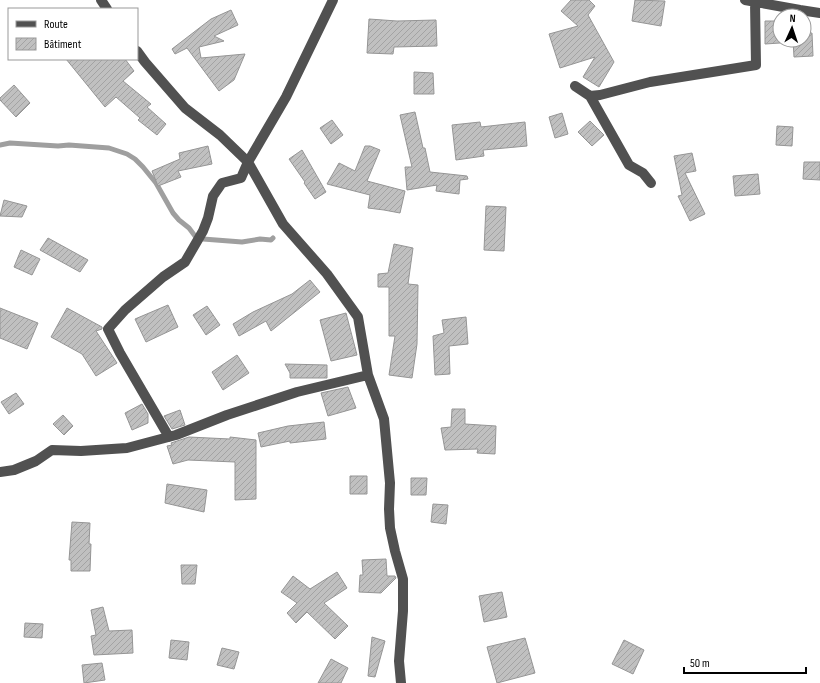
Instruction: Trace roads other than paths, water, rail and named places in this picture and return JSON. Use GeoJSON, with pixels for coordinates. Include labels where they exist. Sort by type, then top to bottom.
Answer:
{"type":"FeatureCollection","features":[{"type":"Feature","properties":{"kind":"street"},"geometry":{"type":"LineString","coordinates":[[169,437],[120,353],[108,329],[125,310],[157,281],[185,262],[203,230],[214,196],[222,183],[241,178],[248,162],[286,97],[333,0]]}},
{"type":"Feature","properties":{"kind":"street"},"geometry":{"type":"LineString","coordinates":[[590,96],[600,95],[650,82],[756,65],[750,1],[820,13]]}},
{"type":"Feature","properties":{"kind":"street"},"geometry":{"type":"LineString","coordinates":[[138,52],[185,108],[220,134],[248,162],[283,224],[327,274],[358,317],[368,375],[384,419],[390,483],[390,528],[394,551],[403,579],[400,661],[401,683]]}},
{"type":"Feature","properties":{"kind":"street"},"geometry":{"type":"LineString","coordinates":[[575,86],[590,96],[629,165],[643,173],[651,183]]}},
{"type":"Feature","properties":{"kind":"street"},"geometry":{"type":"LineString","coordinates":[[0,472],[14,470],[36,461],[52,450],[81,451],[127,448],[169,437],[227,415],[297,392],[368,375]]}},
{"type":"Feature","properties":{"kind":"waterway"},"geometry":{"type":"LineString","coordinates":[[0,145],[10,143],[58,146],[69,145],[109,148],[127,154],[143,167],[156,183],[173,213],[195,236],[203,239],[242,242],[260,239],[271,240],[273,238]]}}]}
